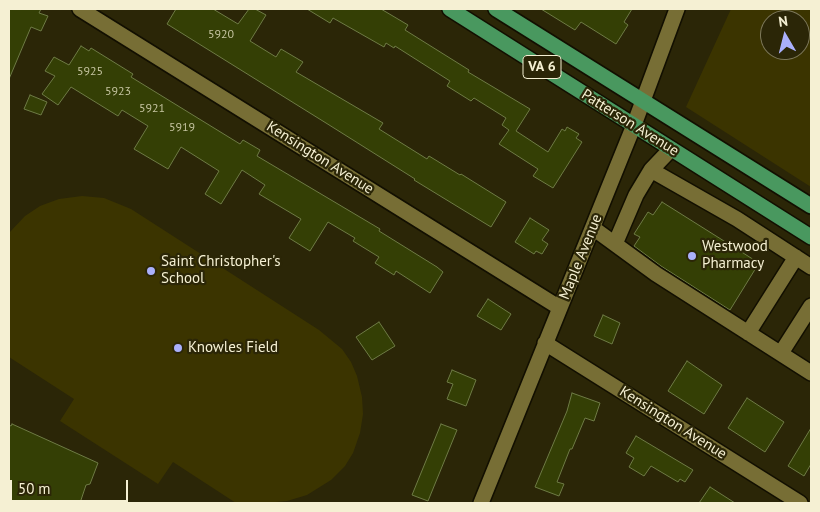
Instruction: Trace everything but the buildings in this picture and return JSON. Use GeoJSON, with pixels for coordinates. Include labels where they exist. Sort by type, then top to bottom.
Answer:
{"type":"FeatureCollection","features":[{"type":"Feature","properties":{"kind":"main road","name":"Patterson Avenue"},"geometry":{"type":"LineString","coordinates":[[450,9],[811,237]]}},
{"type":"Feature","properties":{"kind":"main road","name":"Patterson Avenue"},"geometry":{"type":"LineString","coordinates":[[496,9],[811,206]]}},
{"type":"Feature","properties":{"kind":"street","name":"Kensington Avenue"},"geometry":{"type":"LineString","coordinates":[[80,9],[560,308]]}},
{"type":"Feature","properties":{"kind":"street","name":"Maple Avenue"},"geometry":{"type":"LineString","coordinates":[[481,503],[634,126],[677,9]]}},
{"type":"Feature","properties":{"kind":"street"},"geometry":{"type":"LineString","coordinates":[[615,244],[636,195],[651,170],[671,148]]}},
{"type":"Feature","properties":{"kind":"street"},"geometry":{"type":"LineString","coordinates":[[651,170],[737,219],[811,267]]}},
{"type":"Feature","properties":{"kind":"street"},"geometry":{"type":"LineString","coordinates":[[593,228],[656,274],[811,373]]}},
{"type":"Feature","properties":{"kind":"street"},"geometry":{"type":"LineString","coordinates":[[748,333],[796,257]]}},
{"type":"Feature","properties":{"kind":"street"},"geometry":{"type":"LineString","coordinates":[[781,353],[811,306]]}},
{"type":"Feature","properties":{"kind":"street","name":"Kensington Avenue"},"geometry":{"type":"LineString","coordinates":[[545,343],[800,503]]}},
{"type":"Feature","properties":{"kind":"shaded area"},"geometry":{"type":"Polygon","coordinates":[[[731,9],[811,9],[811,187],[686,107],[731,9]]]}},
{"type":"Feature","properties":{"kind":"shaded area","name":"Saint Christopher's School"},"geometry":{"type":"Polygon","coordinates":[[[82,196],[104,198],[131,209],[319,330],[342,349],[351,362],[357,376],[362,397],[363,414],[360,433],[353,453],[345,466],[331,480],[307,495],[287,501],[236,503],[173,462],[158,484],[60,421],[74,399],[9,357],[9,233],[25,216],[40,206],[59,199],[82,196]]]}},
{"type":"Feature","properties":{"kind":"place","name":"Westwood Pharmacy"},"geometry":{"type":"Point","coordinates":[692,256]}},
{"type":"Feature","properties":{"kind":"place","name":"Saint Christopher's School"},"geometry":{"type":"Point","coordinates":[151,271]}},
{"type":"Feature","properties":{"kind":"place","name":"Knowles Field"},"geometry":{"type":"Point","coordinates":[178,348]}}]}
